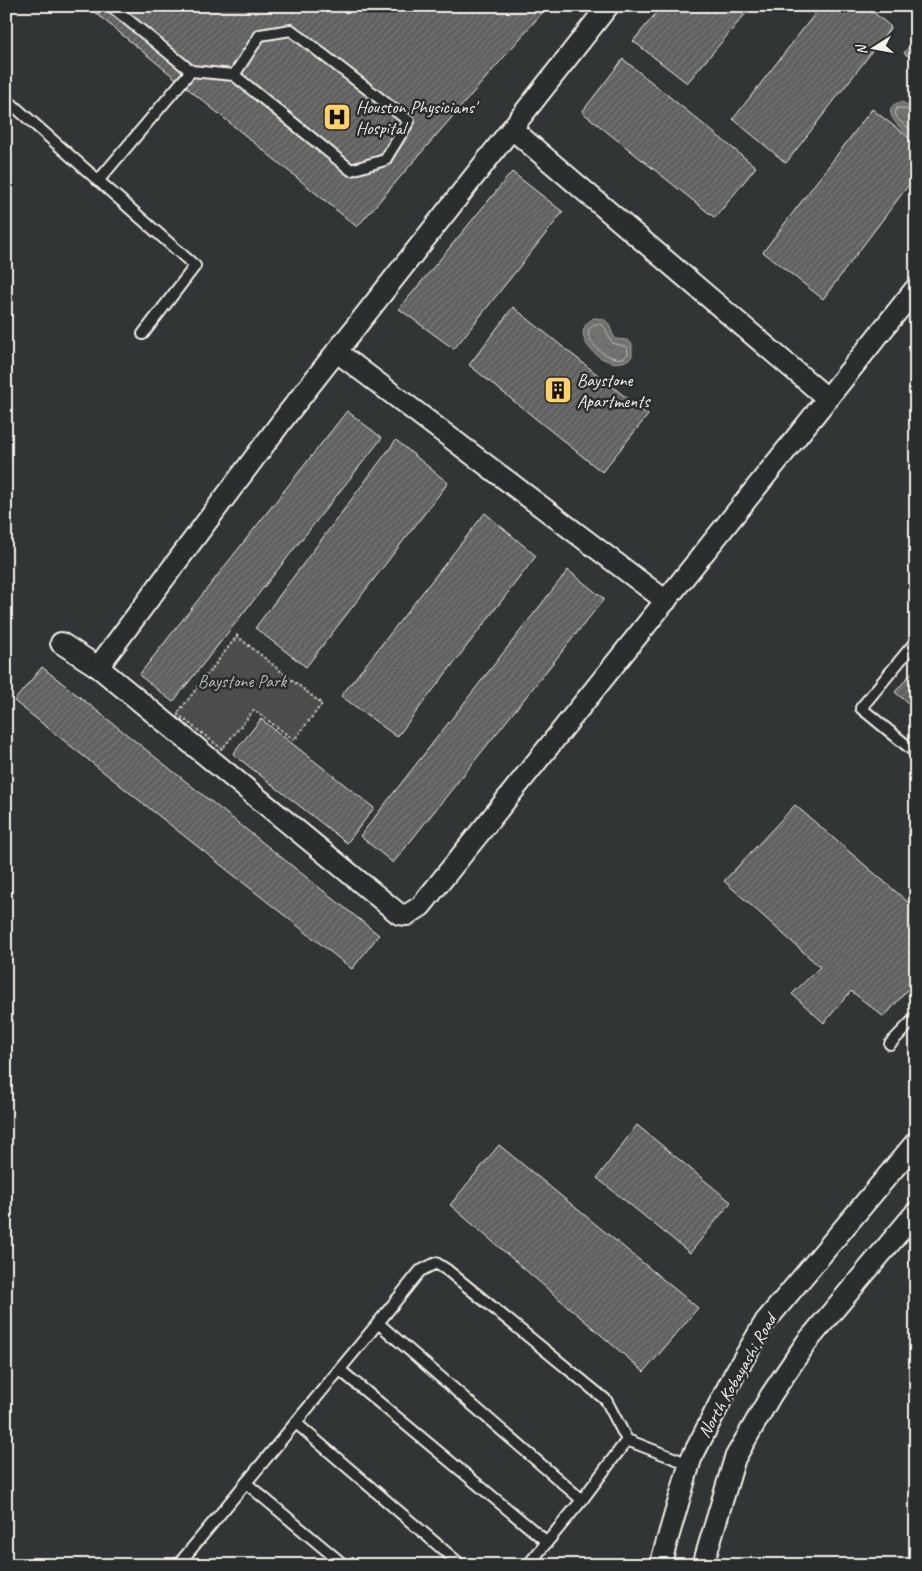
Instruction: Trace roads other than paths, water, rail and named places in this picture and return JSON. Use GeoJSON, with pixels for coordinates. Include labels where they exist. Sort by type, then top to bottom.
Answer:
{"type":"FeatureCollection","features":[{"type":"Feature","properties":{"kind":"street"},"geometry":{"type":"LineString","coordinates":[[98,667],[337,352],[608,6]]}},
{"type":"Feature","properties":{"kind":"street"},"geometry":{"type":"LineString","coordinates":[[512,129],[828,399]]}},
{"type":"Feature","properties":{"kind":"street"},"geometry":{"type":"LineString","coordinates":[[61,642],[98,667],[399,914],[407,915],[421,906],[916,288]]}},
{"type":"Feature","properties":{"kind":"street"},"geometry":{"type":"LineString","coordinates":[[337,352],[666,601]]}},
{"type":"Feature","properties":{"kind":"street","name":"North Kobayashi Road"},"geometry":{"type":"LineString","coordinates":[[660,1565],[690,1464],[735,1373],[765,1322],[916,1142]]}},
{"type":"Feature","properties":{"kind":"street"},"geometry":{"type":"LineString","coordinates":[[703,1565],[734,1458],[771,1395],[806,1343],[916,1212]]}},
{"type":"Feature","properties":{"kind":"lane"},"geometry":{"type":"LineString","coordinates":[[111,6],[191,71],[234,75],[351,170],[385,160],[409,121],[291,30],[260,35],[234,75]]}},
{"type":"Feature","properties":{"kind":"lane"},"geometry":{"type":"LineString","coordinates":[[98,181],[191,71]]}},
{"type":"Feature","properties":{"kind":"lane"},"geometry":{"type":"LineString","coordinates":[[6,99],[194,266],[143,334]]}},
{"type":"Feature","properties":{"kind":"lane"},"geometry":{"type":"LineString","coordinates":[[916,641],[861,708],[916,753]]}},
{"type":"Feature","properties":{"kind":"lane"},"geometry":{"type":"LineString","coordinates":[[890,1044],[916,1017]]}},
{"type":"Feature","properties":{"kind":"lane"},"geometry":{"type":"LineString","coordinates":[[178,1565],[420,1271],[436,1263],[448,1270],[606,1400],[627,1440],[690,1464]]}},
{"type":"Feature","properties":{"kind":"lane"},"geometry":{"type":"LineString","coordinates":[[378,1323],[582,1500]]}},
{"type":"Feature","properties":{"kind":"lane"},"geometry":{"type":"LineString","coordinates":[[340,1370],[547,1542]]}},
{"type":"Feature","properties":{"kind":"lane"},"geometry":{"type":"LineString","coordinates":[[296,1423],[461,1565]]}},
{"type":"Feature","properties":{"kind":"lane"},"geometry":{"type":"LineString","coordinates":[[528,1565],[582,1500],[627,1440]]}},
{"type":"Feature","properties":{"kind":"lane"},"geometry":{"type":"LineString","coordinates":[[246,1483],[344,1565]]}},
{"type":"Feature","properties":{"kind":"water"},"geometry":{"type":"Polygon","coordinates":[[[902,102],[916,110],[916,140],[899,126],[891,114],[891,109],[894,105],[902,102]]]}},
{"type":"Feature","properties":{"kind":"water"},"geometry":{"type":"Polygon","coordinates":[[[594,318],[605,320],[616,339],[627,340],[632,344],[632,356],[624,362],[613,362],[603,359],[594,352],[587,344],[583,335],[585,326],[594,318]]]}},
{"type":"Feature","properties":{"kind":"place","name":"Houston Physicians' Hospital"},"geometry":{"type":"Point","coordinates":[337,117]}},
{"type":"Feature","properties":{"kind":"place","name":"Baystone Apartments"},"geometry":{"type":"Point","coordinates":[558,390]}},
{"type":"Feature","properties":{"kind":"park label","name":"Baystone Park"},"geometry":{"type":"Point","coordinates":[242,681]}}]}
